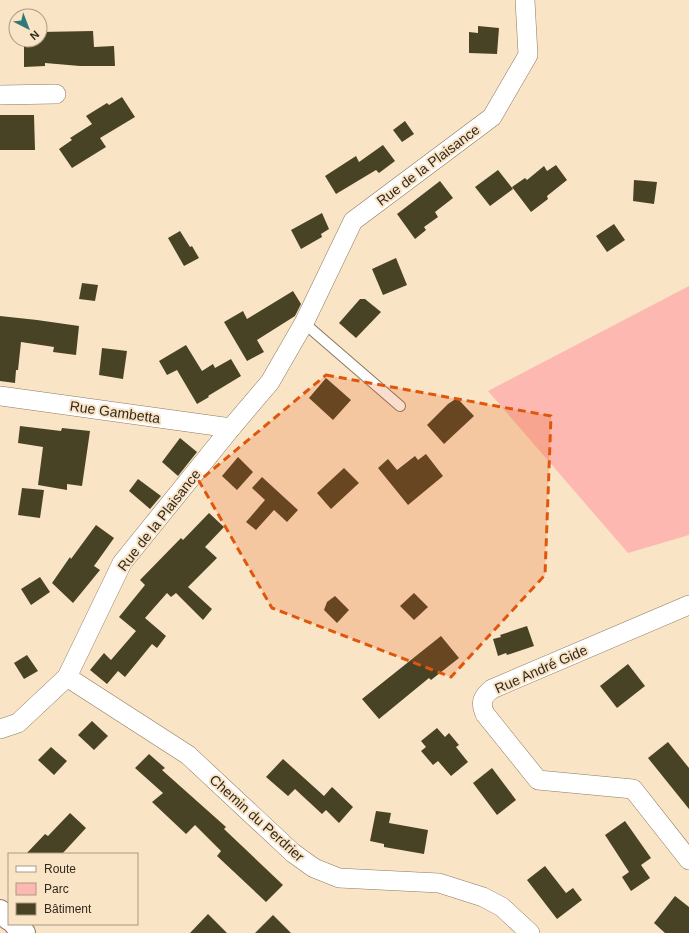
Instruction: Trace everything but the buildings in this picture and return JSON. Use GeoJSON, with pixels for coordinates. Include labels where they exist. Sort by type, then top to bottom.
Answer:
{"type":"FeatureCollection","features":[{"type":"Feature","properties":{"kind":"street","name":"Rue de la Plaisance"},"geometry":{"type":"LineString","coordinates":[[0,729],[18,723],[67,677],[122,563],[270,382],[304,323],[353,222],[492,117],[528,55],[525,0]]}},
{"type":"Feature","properties":{"kind":"street"},"geometry":{"type":"LineString","coordinates":[[0,95],[56,94]]}},
{"type":"Feature","properties":{"kind":"street","name":"Rue Gambetta"},"geometry":{"type":"LineString","coordinates":[[0,396],[231,428]]}},
{"type":"Feature","properties":{"kind":"street","name":"Rue André Gide"},"geometry":{"type":"LineString","coordinates":[[689,605],[492,689],[486,693],[482,700],[482,706],[485,714],[538,780],[633,789],[689,860]]}},
{"type":"Feature","properties":{"kind":"street","name":"Chemin du Perdrier"},"geometry":{"type":"LineString","coordinates":[[67,677],[188,755],[293,853],[314,868],[339,878],[439,883],[484,897],[502,907],[530,933]]}},
{"type":"Feature","properties":{"kind":"street"},"geometry":{"type":"LineString","coordinates":[[0,911],[8,918]]}},
{"type":"Feature","properties":{"kind":"street"},"geometry":{"type":"LineString","coordinates":[[16,925],[24,933]]}},
{"type":"Feature","properties":{"kind":"lane"},"geometry":{"type":"LineString","coordinates":[[304,323],[400,406]]}},
{"type":"Feature","properties":{"kind":"highlighted area"},"geometry":{"type":"Polygon","coordinates":[[[326,375],[551,416],[545,575],[451,677],[272,608],[199,481],[326,375]]]}},
{"type":"Feature","properties":{"kind":"green space"},"geometry":{"type":"Polygon","coordinates":[[[689,286],[689,535],[628,553],[488,391],[689,286]]]}}]}
